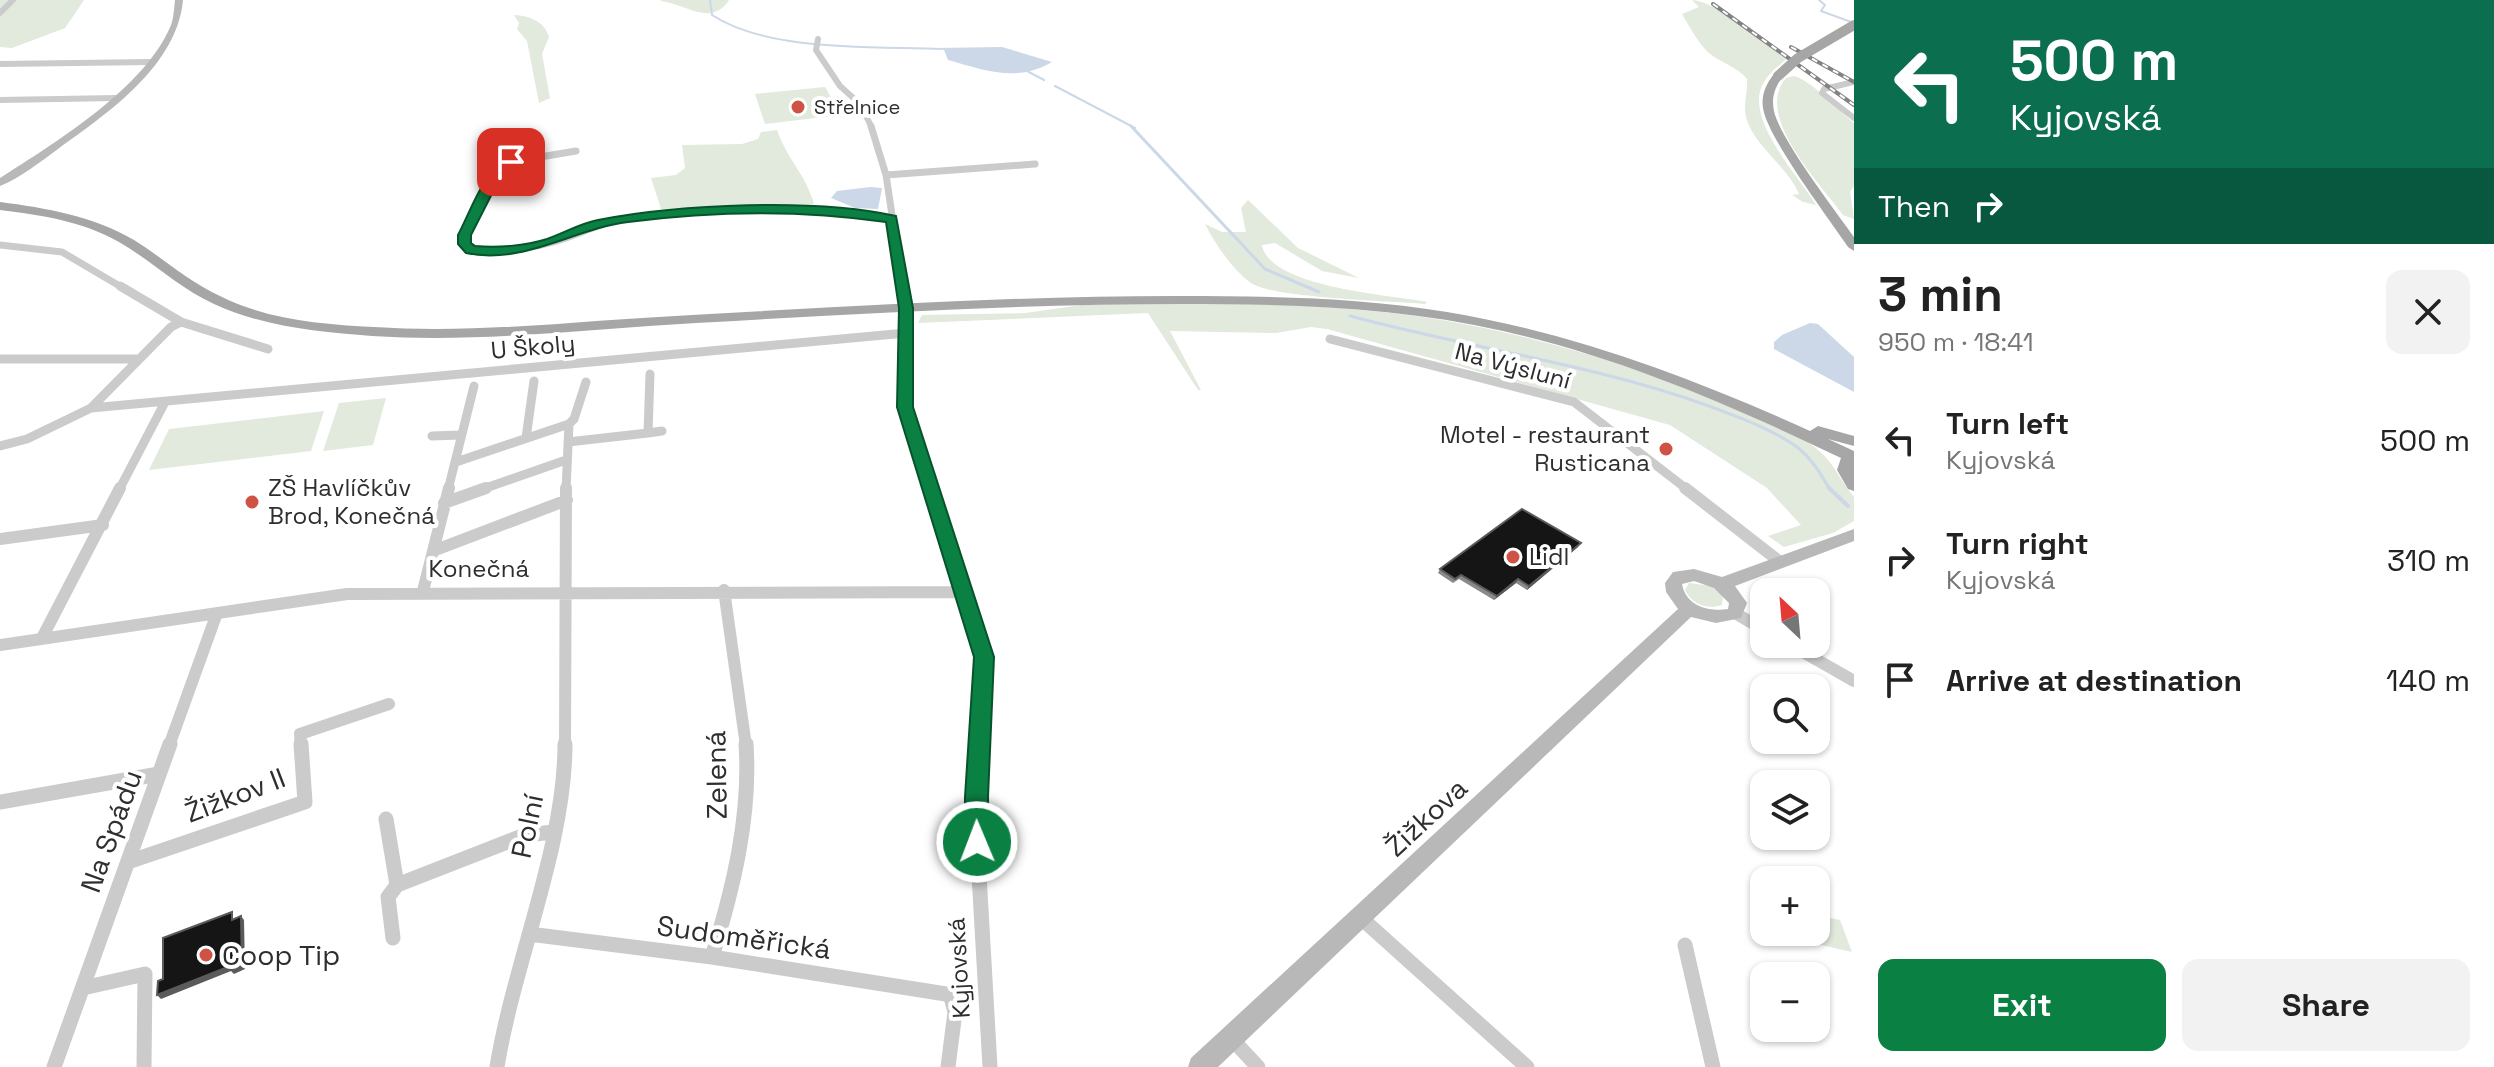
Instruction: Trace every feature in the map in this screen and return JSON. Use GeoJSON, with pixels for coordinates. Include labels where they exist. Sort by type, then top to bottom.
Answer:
{"type":"FeatureCollection","features":[{"type":"Feature","properties":{"kind":"main road"},"geometry":{"type":"LineString","coordinates":[[0,183],[59,144],[117,98],[151,62],[175,25],[179,0]]}},
{"type":"Feature","properties":{"kind":"main road"},"geometry":{"type":"LineString","coordinates":[[1854,25],[1798,58],[1778,76],[1768,94],[1770,118],[1788,151],[1854,247]]}},
{"type":"Feature","properties":{"kind":"main road"},"geometry":{"type":"LineString","coordinates":[[0,206],[86,222],[132,244],[215,299],[258,315],[315,327],[390,332],[441,331],[1133,299],[1299,301],[1449,316],[1554,339],[1639,365],[1740,404],[1853,452],[1845,470],[1854,485]]}},
{"type":"Feature","properties":{"kind":"main road"},"geometry":{"type":"LineString","coordinates":[[1722,584],[1854,535]]}},
{"type":"Feature","properties":{"kind":"main road"},"geometry":{"type":"LineString","coordinates":[[1694,575],[1722,584],[1738,603],[1735,613],[1721,618],[1690,608],[1673,590],[1675,579],[1694,575]]}},
{"type":"Feature","properties":{"kind":"main road","name":"Žižkova"},"geometry":{"type":"LineString","coordinates":[[1200,1067],[1690,608]]}},
{"type":"Feature","properties":{"kind":"street"},"geometry":{"type":"LineString","coordinates":[[0,13],[13,0]]}},
{"type":"Feature","properties":{"kind":"street","name":"Kyjovská"},"geometry":{"type":"LineString","coordinates":[[818,39],[816,50],[828,71],[860,104],[874,133],[886,175],[892,198],[891,219],[906,308],[905,407],[985,664],[976,810],[990,1067]]}},
{"type":"Feature","properties":{"kind":"street"},"geometry":{"type":"LineString","coordinates":[[0,64],[151,62]]}},
{"type":"Feature","properties":{"kind":"street"},"geometry":{"type":"LineString","coordinates":[[1854,82],[1824,89],[1822,93],[1854,118]]}},
{"type":"Feature","properties":{"kind":"street"},"geometry":{"type":"LineString","coordinates":[[0,100],[117,98]]}},
{"type":"Feature","properties":{"kind":"street"},"geometry":{"type":"LineString","coordinates":[[576,151],[516,161],[500,168],[465,235],[468,248],[490,251],[536,246],[555,242],[595,224],[629,218],[831,210],[891,219]]}},
{"type":"Feature","properties":{"kind":"street"},"geometry":{"type":"LineString","coordinates":[[886,175],[1035,164]]}},
{"type":"Feature","properties":{"kind":"street"},"geometry":{"type":"LineString","coordinates":[[0,245],[62,252],[181,322],[268,349]]}},
{"type":"Feature","properties":{"kind":"street"},"geometry":{"type":"LineString","coordinates":[[0,446],[27,439],[91,408],[171,327],[181,322]]}},
{"type":"Feature","properties":{"kind":"street","name":"U Školy"},"geometry":{"type":"LineString","coordinates":[[91,408],[164,404],[906,333]]}},
{"type":"Feature","properties":{"kind":"street","name":"Na Výsluní"},"geometry":{"type":"LineString","coordinates":[[1330,339],[1574,402],[1779,561]]}},
{"type":"Feature","properties":{"kind":"street"},"geometry":{"type":"LineString","coordinates":[[0,359],[138,359]]}},
{"type":"Feature","properties":{"kind":"street"},"geometry":{"type":"LineString","coordinates":[[648,433],[650,374]]}},
{"type":"Feature","properties":{"kind":"street"},"geometry":{"type":"LineString","coordinates":[[526,438],[534,381]]}},
{"type":"Feature","properties":{"kind":"street"},"geometry":{"type":"LineString","coordinates":[[456,462],[569,424],[574,419],[586,382]]}},
{"type":"Feature","properties":{"kind":"street"},"geometry":{"type":"LineString","coordinates":[[423,591],[474,386]]}},
{"type":"Feature","properties":{"kind":"street"},"geometry":{"type":"LineString","coordinates":[[42,638],[164,404]]}},
{"type":"Feature","properties":{"kind":"street"},"geometry":{"type":"LineString","coordinates":[[567,591],[566,460],[569,424]]}},
{"type":"Feature","properties":{"kind":"street"},"geometry":{"type":"LineString","coordinates":[[568,442],[662,431]]}},
{"type":"Feature","properties":{"kind":"street"},"geometry":{"type":"LineString","coordinates":[[432,436],[460,435]]}},
{"type":"Feature","properties":{"kind":"street"},"geometry":{"type":"LineString","coordinates":[[444,503],[566,460]]}},
{"type":"Feature","properties":{"kind":"street"},"geometry":{"type":"LineString","coordinates":[[433,551],[567,500]]}},
{"type":"Feature","properties":{"kind":"street"},"geometry":{"type":"LineString","coordinates":[[0,539],[103,525]]}},
{"type":"Feature","properties":{"kind":"street","name":"Konečná"},"geometry":{"type":"LineString","coordinates":[[0,645],[347,594],[724,590],[961,592]]}},
{"type":"Feature","properties":{"kind":"street","name":"Zelená"},"geometry":{"type":"LineString","coordinates":[[712,957],[730,898],[742,839],[747,769],[724,590]]}},
{"type":"Feature","properties":{"kind":"street","name":"Polní"},"geometry":{"type":"LineString","coordinates":[[497,1067],[504,1024],[554,832],[565,766],[567,591]]}},
{"type":"Feature","properties":{"kind":"street","name":"Na Spádu"},"geometry":{"type":"LineString","coordinates":[[54,1067],[217,613]]}},
{"type":"Feature","properties":{"kind":"street"},"geometry":{"type":"LineString","coordinates":[[1735,613],[1750,622]]}},
{"type":"Feature","properties":{"kind":"street"},"geometry":{"type":"LineString","coordinates":[[1814,658],[1854,681]]}},
{"type":"Feature","properties":{"kind":"street","name":"Žižkov II"},"geometry":{"type":"LineString","coordinates":[[128,862],[305,802],[300,734],[389,704]]}},
{"type":"Feature","properties":{"kind":"street"},"geometry":{"type":"LineString","coordinates":[[0,802],[159,774]]}},
{"type":"Feature","properties":{"kind":"street"},"geometry":{"type":"LineString","coordinates":[[386,819],[397,885]]}},
{"type":"Feature","properties":{"kind":"street"},"geometry":{"type":"LineString","coordinates":[[393,938],[388,897],[397,885],[525,835],[554,832]]}},
{"type":"Feature","properties":{"kind":"street"},"geometry":{"type":"LineString","coordinates":[[1360,917],[1527,1067]]}},
{"type":"Feature","properties":{"kind":"street","name":"Sudoměřická"},"geometry":{"type":"LineString","coordinates":[[529,934],[712,957],[951,997]]}},
{"type":"Feature","properties":{"kind":"street"},"geometry":{"type":"LineString","coordinates":[[1685,945],[1713,1067]]}},
{"type":"Feature","properties":{"kind":"street"},"geometry":{"type":"LineString","coordinates":[[83,988],[145,974],[144,1067]]}},
{"type":"Feature","properties":{"kind":"street","name":"Kyjovská"},"geometry":{"type":"LineString","coordinates":[[948,1067],[955,1012],[951,997]]}},
{"type":"Feature","properties":{"kind":"street"},"geometry":{"type":"LineString","coordinates":[[1231,1038],[1258,1067]]}},
{"type":"Feature","properties":{"kind":"shaded area"},"geometry":{"type":"Polygon","coordinates":[[[0,0],[84,0],[65,28],[12,48],[0,47],[0,0]]]}},
{"type":"Feature","properties":{"kind":"shaded area"},"geometry":{"type":"Polygon","coordinates":[[[662,0],[729,0],[722,8],[706,13],[662,0]]]}},
{"type":"Feature","properties":{"kind":"shaded area"},"geometry":{"type":"Polygon","coordinates":[[[1692,0],[1726,15],[1786,59],[1764,82],[1759,96],[1760,112],[1775,145],[1816,205],[1792,195],[1799,194],[1794,184],[1756,137],[1745,112],[1747,79],[1709,53],[1698,40],[1682,14],[1699,7],[1692,0]]]}},
{"type":"Feature","properties":{"kind":"shaded area"},"geometry":{"type":"Polygon","coordinates":[[[514,15],[536,20],[549,37],[542,54],[550,98],[539,103],[527,41],[517,29],[519,23],[514,15]]]}},
{"type":"Feature","properties":{"kind":"shaded area"},"geometry":{"type":"Polygon","coordinates":[[[1794,76],[1816,89],[1854,123],[1854,186],[1850,192],[1854,219],[1843,215],[1807,168],[1784,130],[1778,111],[1778,94],[1786,78],[1794,76]]]}},
{"type":"Feature","properties":{"kind":"shaded area","name":"Střelnice"},"geometry":{"type":"Polygon","coordinates":[[[825,87],[841,115],[765,124],[755,94],[825,87]]]}},
{"type":"Feature","properties":{"kind":"shaded area"},"geometry":{"type":"Polygon","coordinates":[[[777,130],[814,204],[661,209],[651,178],[676,175],[685,168],[682,145],[742,144],[758,139],[761,132],[777,130]]]}},
{"type":"Feature","properties":{"kind":"shaded area"},"geometry":{"type":"Polygon","coordinates":[[[1248,200],[1298,248],[1359,278],[1322,271],[1275,243],[1262,245],[1270,260],[1286,271],[1334,287],[1427,302],[1307,295],[1251,283],[1225,256],[1205,224],[1222,232],[1246,232],[1241,208],[1248,200]]]}},
{"type":"Feature","properties":{"kind":"shaded area"},"geometry":{"type":"Polygon","coordinates":[[[1089,304],[1260,304],[1362,310],[1447,321],[1571,349],[1740,409],[1804,440],[1828,459],[1854,497],[1854,521],[1833,533],[1784,547],[1768,536],[1801,525],[1767,488],[1670,425],[1327,329],[1311,327],[1276,333],[1170,331],[1201,390],[1198,390],[1148,313],[918,323],[922,315],[1025,313],[1089,304]]]}},
{"type":"Feature","properties":{"kind":"shaded area"},"geometry":{"type":"Polygon","coordinates":[[[386,398],[373,445],[323,451],[339,403],[386,398]]]}},
{"type":"Feature","properties":{"kind":"shaded area"},"geometry":{"type":"Polygon","coordinates":[[[324,411],[311,451],[149,470],[169,429],[324,411]]]}},
{"type":"Feature","properties":{"kind":"shaded area"},"geometry":{"type":"Polygon","coordinates":[[[1689,583],[1712,586],[1723,596],[1722,605],[1711,607],[1696,602],[1685,590],[1689,583]]]}},
{"type":"Feature","properties":{"kind":"shaded area"},"geometry":{"type":"Polygon","coordinates":[[[1830,918],[1840,920],[1852,952],[1826,946],[1830,946],[1830,918]]]}},
{"type":"Feature","properties":{"kind":"water"},"geometry":{"type":"Polygon","coordinates":[[[1002,47],[1052,62],[1026,72],[1000,73],[948,60],[944,50],[936,48],[1002,47]]]}},
{"type":"Feature","properties":{"kind":"water"},"geometry":{"type":"Polygon","coordinates":[[[882,188],[878,209],[855,208],[831,198],[837,191],[882,188]]]}},
{"type":"Feature","properties":{"kind":"water"},"geometry":{"type":"Polygon","coordinates":[[[1810,323],[1818,324],[1854,357],[1854,392],[1774,349],[1774,342],[1782,335],[1810,323]]]}},
{"type":"Feature","properties":{"kind":"building","name":"Lidl"},"geometry":{"type":"Polygon","coordinates":[[[1522,509],[1581,543],[1529,586],[1518,579],[1497,596],[1461,575],[1455,579],[1440,569],[1522,509]]]}},
{"type":"Feature","properties":{"kind":"building","name":"Coop Tip"},"geometry":{"type":"Polygon","coordinates":[[[232,912],[232,920],[241,916],[242,966],[231,970],[230,966],[157,995],[158,981],[163,979],[163,938],[232,912]]]}},
{"type":"Feature","properties":{"kind":"waterway"},"geometry":{"type":"LineString","coordinates":[[710,0],[712,15],[762,36],[822,45],[941,49]]}},
{"type":"Feature","properties":{"kind":"waterway"},"geometry":{"type":"LineString","coordinates":[[1819,0],[1825,5],[1821,11],[1854,23]]}},
{"type":"Feature","properties":{"kind":"waterway"},"geometry":{"type":"LineString","coordinates":[[1027,71],[1044,80]]}},
{"type":"Feature","properties":{"kind":"waterway"},"geometry":{"type":"LineString","coordinates":[[1055,86],[1135,128]]}},
{"type":"Feature","properties":{"kind":"waterway"},"geometry":{"type":"LineString","coordinates":[[1131,126],[1265,269],[1319,292]]}},
{"type":"Feature","properties":{"kind":"waterway"},"geometry":{"type":"LineString","coordinates":[[1350,316],[1621,379],[1709,406],[1766,429],[1797,447],[1812,462],[1830,490]]}},
{"type":"Feature","properties":{"kind":"waterway"},"geometry":{"type":"LineString","coordinates":[[1829,488],[1848,506]]}},
{"type":"Feature","properties":{"kind":"railway"},"geometry":{"type":"LineString","coordinates":[[1713,4],[1854,105]]}},
{"type":"Feature","properties":{"kind":"railway"},"geometry":{"type":"LineString","coordinates":[[1791,47],[1854,82]]}},
{"type":"Feature","properties":{"kind":"place","name":"Střelnice"},"geometry":{"type":"Point","coordinates":[798,107]}},
{"type":"Feature","properties":{"kind":"place","name":"Motel - restaurant Rusticana"},"geometry":{"type":"Point","coordinates":[1666,449]}},
{"type":"Feature","properties":{"kind":"place","name":"ZŠ Havlíčkův Brod, Konečná"},"geometry":{"type":"Point","coordinates":[252,502]}},
{"type":"Feature","properties":{"kind":"place","name":"Lidl"},"geometry":{"type":"Point","coordinates":[1513,557]}},
{"type":"Feature","properties":{"kind":"place","name":"Coop Tip"},"geometry":{"type":"Point","coordinates":[206,955]}},
{"type":"Feature","properties":{"kind":"route"},"geometry":{"type":"LineString","coordinates":[[511,162],[500,168],[465,235],[464,244],[471,250],[490,251],[546,244],[595,224],[629,218],[831,210],[891,219],[906,308],[905,407],[984,657],[976,797],[977,842]]}}]}
